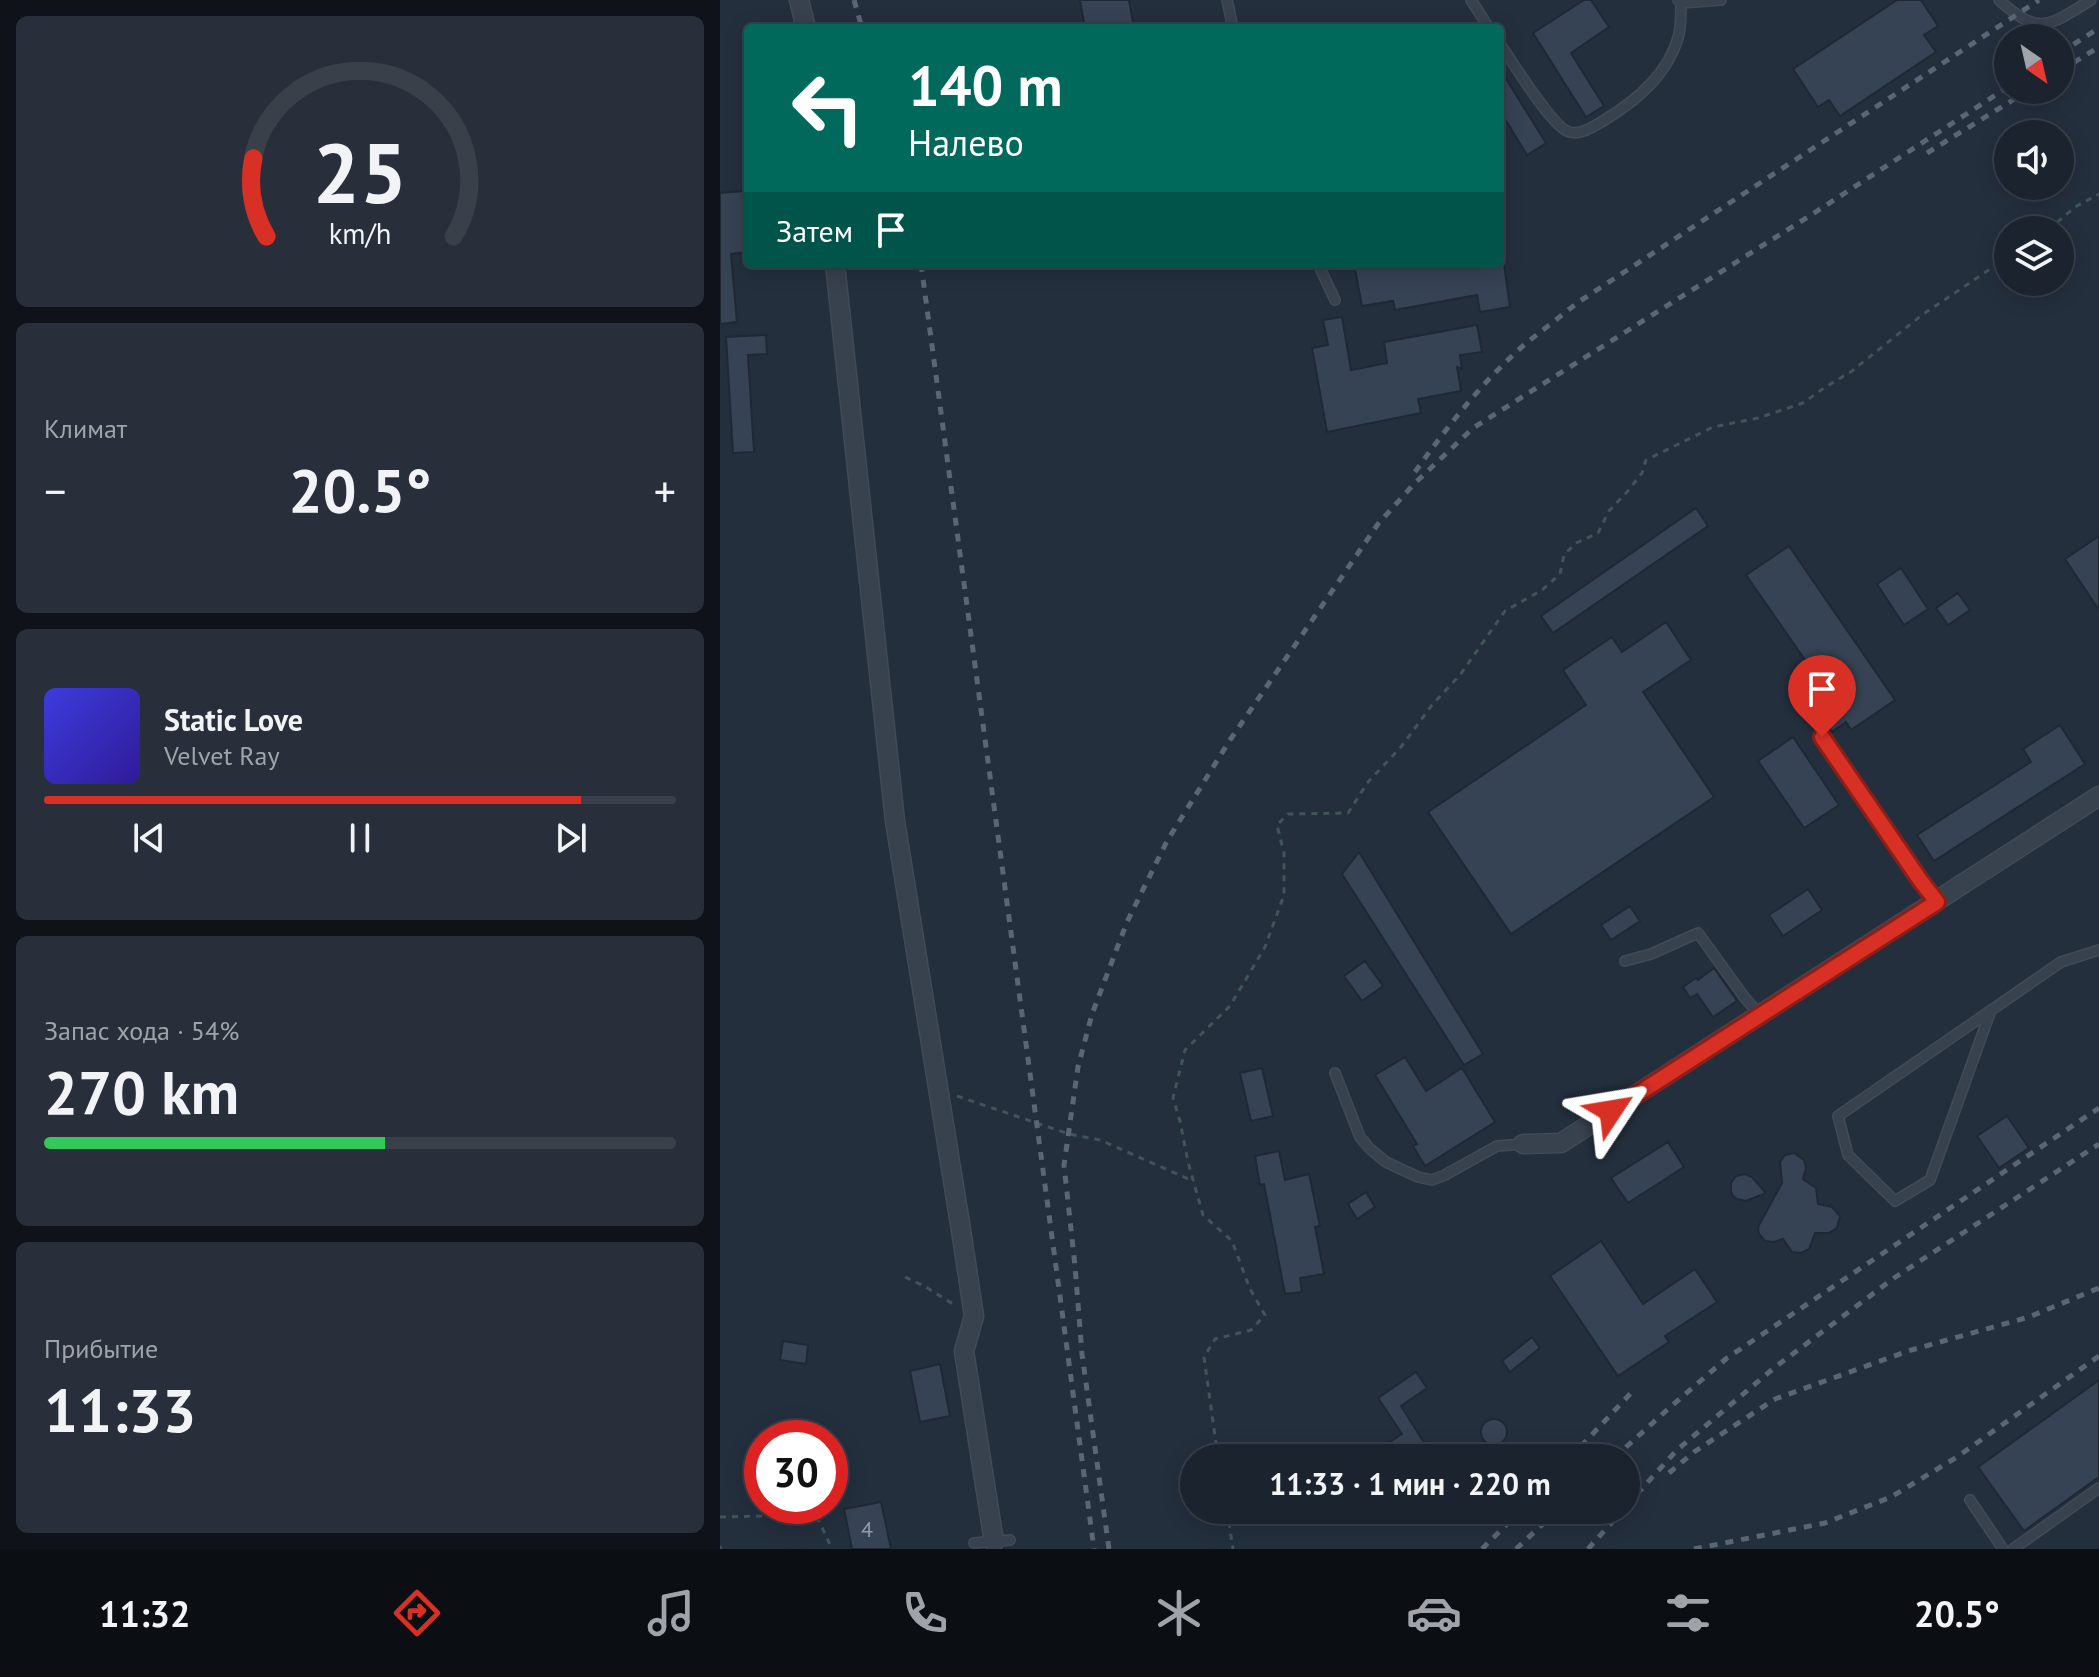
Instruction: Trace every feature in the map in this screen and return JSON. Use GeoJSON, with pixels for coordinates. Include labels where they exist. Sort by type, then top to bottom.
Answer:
{"type":"FeatureCollection","features":[{"type":"Feature","properties":{"kind":"street"},"geometry":{"type":"LineString","coordinates":[[799,0],[805,24]]}},
{"type":"Feature","properties":{"kind":"street"},"geometry":{"type":"LineString","coordinates":[[835,268],[895,821],[974,1316],[964,1351],[1002,1541]]}},
{"type":"Feature","properties":{"kind":"street"},"geometry":{"type":"LineString","coordinates":[[1523,1144],[1561,1143],[2099,796]]}},
{"type":"Feature","properties":{"kind":"lane"},"geometry":{"type":"LineString","coordinates":[[1227,0],[1232,24]]}},
{"type":"Feature","properties":{"kind":"lane"},"geometry":{"type":"LineString","coordinates":[[1471,0],[1486,24]]}},
{"type":"Feature","properties":{"kind":"lane"},"geometry":{"type":"LineString","coordinates":[[1504,50],[1562,128],[1570,132],[1583,132],[1629,105],[1663,69],[1680,31],[1682,1],[1721,0]]}},
{"type":"Feature","properties":{"kind":"lane"},"geometry":{"type":"LineString","coordinates":[[1999,0],[2023,20],[2036,24],[2062,18],[2091,0]]}},
{"type":"Feature","properties":{"kind":"lane"},"geometry":{"type":"LineString","coordinates":[[1320,268],[1335,300]]}},
{"type":"Feature","properties":{"kind":"lane"},"geometry":{"type":"LineString","coordinates":[[1822,737],[1937,902]]}},
{"type":"Feature","properties":{"kind":"lane"},"geometry":{"type":"LineString","coordinates":[[1625,961],[1651,954],[1698,933],[1760,1015]]}},
{"type":"Feature","properties":{"kind":"lane"},"geometry":{"type":"LineString","coordinates":[[1991,1010],[1930,1180],[1895,1201],[1848,1155],[1838,1116],[1991,1010],[2061,962],[2099,950]]}},
{"type":"Feature","properties":{"kind":"lane"},"geometry":{"type":"LineString","coordinates":[[1335,1073],[1360,1137],[1386,1162],[1418,1177],[1432,1180],[1497,1146],[1523,1144]]}},
{"type":"Feature","properties":{"kind":"lane"},"geometry":{"type":"LineString","coordinates":[[2013,1549],[2099,1488]]}},
{"type":"Feature","properties":{"kind":"lane"},"geometry":{"type":"LineString","coordinates":[[1970,1500],[2003,1549]]}},
{"type":"Feature","properties":{"kind":"lane"},"geometry":{"type":"LineString","coordinates":[[974,1543],[1002,1541]]}},
{"type":"Feature","properties":{"kind":"path"},"geometry":{"type":"LineString","coordinates":[[2064,216],[2099,194]]}},
{"type":"Feature","properties":{"kind":"path"},"geometry":{"type":"LineString","coordinates":[[1216,1444],[1204,1357],[1215,1339],[1251,1330],[1265,1315],[1250,1289],[1232,1241],[1203,1215],[1173,1098],[1185,1050],[1230,1006],[1265,947],[1284,895],[1284,853],[1277,825],[1288,814],[1348,813],[1368,782],[1460,675],[1505,611],[1542,590],[1560,574],[1564,555],[1576,543],[1598,533],[1609,511],[1642,473],[1646,460],[1713,427],[1758,418],[1803,403],[1852,371],[1922,315],[1994,266]]}},
{"type":"Feature","properties":{"kind":"path"},"geometry":{"type":"LineString","coordinates":[[939,1089],[1069,1134],[1100,1140],[1193,1181]]}},
{"type":"Feature","properties":{"kind":"path"},"geometry":{"type":"LineString","coordinates":[[905,1277],[974,1316]]}},
{"type":"Feature","properties":{"kind":"path"},"geometry":{"type":"LineString","coordinates":[[720,1517],[809,1515],[819,1521],[832,1549]]}},
{"type":"Feature","properties":{"kind":"path"},"geometry":{"type":"LineString","coordinates":[[1229,1524],[1233,1549]]}},
{"type":"Feature","properties":{"kind":"building"},"geometry":{"type":"Polygon","coordinates":[[[1080,0],[1129,0],[1133,24],[1084,24],[1080,0]]]}},
{"type":"Feature","properties":{"kind":"building"},"geometry":{"type":"Polygon","coordinates":[[[1584,0],[1591,0],[1609,27],[1571,53],[1604,106],[1586,117],[1533,33],[1584,0]]]}},
{"type":"Feature","properties":{"kind":"building"},"geometry":{"type":"Polygon","coordinates":[[[1897,0],[1921,0],[1938,26],[1924,35],[1936,52],[1840,116],[1829,100],[1818,107],[1793,69],[1897,0]]]}},
{"type":"Feature","properties":{"kind":"building"},"geometry":{"type":"Polygon","coordinates":[[[1504,75],[1546,143],[1527,155],[1504,118],[1504,75]]]}},
{"type":"Feature","properties":{"kind":"building"},"geometry":{"type":"Polygon","coordinates":[[[744,191],[744,252],[731,254],[737,322],[720,324],[720,193],[744,191]]]}},
{"type":"Feature","properties":{"kind":"building"},"geometry":{"type":"Polygon","coordinates":[[[1504,264],[1510,307],[1480,312],[1477,295],[1395,310],[1393,301],[1362,306],[1355,268],[1504,268],[1504,264]]]}},
{"type":"Feature","properties":{"kind":"building"},"geometry":{"type":"Polygon","coordinates":[[[1342,317],[1351,370],[1387,363],[1384,342],[1477,325],[1482,352],[1460,355],[1462,369],[1457,367],[1461,391],[1418,399],[1421,413],[1327,432],[1312,348],[1328,345],[1323,320],[1342,317]]]}},
{"type":"Feature","properties":{"kind":"building"},"geometry":{"type":"Polygon","coordinates":[[[766,335],[767,354],[748,355],[754,452],[733,453],[726,337],[766,335]]]}},
{"type":"Feature","properties":{"kind":"building"},"geometry":{"type":"Polygon","coordinates":[[[1696,508],[1708,526],[1553,633],[1541,616],[1696,508]]]}},
{"type":"Feature","properties":{"kind":"building"},"geometry":{"type":"Polygon","coordinates":[[[2099,536],[2099,610],[2065,559],[2099,536]]]}},
{"type":"Feature","properties":{"kind":"building"},"geometry":{"type":"Polygon","coordinates":[[[1789,546],[1895,700],[1851,730],[1846,722],[1832,732],[1814,706],[1830,696],[1746,575],[1789,546]]]}},
{"type":"Feature","properties":{"kind":"building"},"geometry":{"type":"Polygon","coordinates":[[[1901,568],[1928,609],[1904,625],[1877,584],[1901,568]]]}},
{"type":"Feature","properties":{"kind":"building"},"geometry":{"type":"Polygon","coordinates":[[[1958,593],[1970,610],[1948,625],[1936,608],[1958,593]]]}},
{"type":"Feature","properties":{"kind":"building"},"geometry":{"type":"Polygon","coordinates":[[[1666,622],[1691,660],[1643,692],[1714,797],[1511,934],[1428,812],[1586,705],[1563,670],[1612,637],[1622,652],[1666,622]]]}},
{"type":"Feature","properties":{"kind":"building"},"geometry":{"type":"Polygon","coordinates":[[[2060,725],[2085,764],[1934,861],[1917,835],[2031,762],[2023,749],[2060,725]]]}},
{"type":"Feature","properties":{"kind":"building"},"geometry":{"type":"Polygon","coordinates":[[[1793,737],[1839,805],[1804,828],[1758,761],[1793,737]]]}},
{"type":"Feature","properties":{"kind":"building"},"geometry":{"type":"Polygon","coordinates":[[[1359,852],[1483,1054],[1464,1065],[1342,874],[1359,852]]]}},
{"type":"Feature","properties":{"kind":"building"},"geometry":{"type":"Polygon","coordinates":[[[1808,889],[1822,910],[1783,936],[1769,915],[1808,889]]]}},
{"type":"Feature","properties":{"kind":"building"},"geometry":{"type":"Polygon","coordinates":[[[1630,906],[1640,921],[1611,940],[1601,925],[1630,906]]]}},
{"type":"Feature","properties":{"kind":"building"},"geometry":{"type":"Polygon","coordinates":[[[1365,961],[1383,986],[1362,1001],[1344,976],[1365,961]]]}},
{"type":"Feature","properties":{"kind":"building"},"geometry":{"type":"Polygon","coordinates":[[[1714,968],[1737,1001],[1713,1017],[1697,994],[1690,998],[1683,987],[1714,968]]]}},
{"type":"Feature","properties":{"kind":"building"},"geometry":{"type":"Polygon","coordinates":[[[1405,1057],[1426,1091],[1462,1068],[1495,1122],[1425,1166],[1413,1146],[1417,1144],[1375,1075],[1405,1057]]]}},
{"type":"Feature","properties":{"kind":"building"},"geometry":{"type":"Polygon","coordinates":[[[1262,1068],[1273,1116],[1251,1121],[1240,1073],[1262,1068]]]}},
{"type":"Feature","properties":{"kind":"building"},"geometry":{"type":"Polygon","coordinates":[[[2007,1116],[2029,1148],[1999,1168],[1977,1136],[2007,1116]]]}},
{"type":"Feature","properties":{"kind":"building"},"geometry":{"type":"Polygon","coordinates":[[[1668,1142],[1684,1167],[1628,1203],[1611,1178],[1668,1142]]]}},
{"type":"Feature","properties":{"kind":"building"},"geometry":{"type":"Polygon","coordinates":[[[1279,1151],[1285,1180],[1309,1174],[1320,1226],[1315,1227],[1324,1274],[1300,1278],[1302,1292],[1285,1294],[1264,1184],[1260,1185],[1255,1156],[1279,1151]]]}},
{"type":"Feature","properties":{"kind":"building"},"geometry":{"type":"Polygon","coordinates":[[[1794,1153],[1804,1160],[1806,1168],[1803,1179],[1816,1188],[1818,1204],[1832,1207],[1840,1216],[1837,1228],[1829,1233],[1815,1233],[1809,1249],[1801,1253],[1792,1252],[1783,1239],[1765,1241],[1758,1229],[1782,1183],[1780,1162],[1785,1155],[1794,1153]]]}},
{"type":"Feature","properties":{"kind":"building"},"geometry":{"type":"Polygon","coordinates":[[[1745,1174],[1752,1177],[1766,1193],[1746,1201],[1733,1196],[1731,1183],[1736,1176],[1745,1174]]]}},
{"type":"Feature","properties":{"kind":"building"},"geometry":{"type":"Polygon","coordinates":[[[1366,1192],[1375,1207],[1357,1219],[1348,1204],[1366,1192]]]}},
{"type":"Feature","properties":{"kind":"building"},"geometry":{"type":"Polygon","coordinates":[[[1601,1241],[1643,1304],[1695,1269],[1717,1302],[1665,1336],[1669,1342],[1618,1376],[1550,1276],[1601,1241]]]}},
{"type":"Feature","properties":{"kind":"building"},"geometry":{"type":"Polygon","coordinates":[[[1532,1337],[1540,1348],[1510,1372],[1502,1361],[1532,1337]]]}},
{"type":"Feature","properties":{"kind":"building"},"geometry":{"type":"Polygon","coordinates":[[[783,1341],[808,1345],[806,1364],[780,1360],[783,1341]]]}},
{"type":"Feature","properties":{"kind":"building"},"geometry":{"type":"Polygon","coordinates":[[[940,1364],[950,1416],[920,1422],[910,1371],[940,1364]]]}},
{"type":"Feature","properties":{"kind":"building"},"geometry":{"type":"Polygon","coordinates":[[[1416,1372],[1427,1388],[1401,1406],[1425,1444],[1387,1444],[1402,1434],[1378,1398],[1416,1372]]]}},
{"type":"Feature","properties":{"kind":"building"},"geometry":{"type":"Polygon","coordinates":[[[2099,1380],[2099,1477],[2024,1531],[1978,1467],[2099,1380]]]}},
{"type":"Feature","properties":{"kind":"building"},"geometry":{"type":"Polygon","coordinates":[[[1489,1420],[1499,1420],[1506,1427],[1506,1437],[1499,1444],[1489,1444],[1482,1437],[1482,1427],[1489,1420]]]}},
{"type":"Feature","properties":{"kind":"building"},"geometry":{"type":"Polygon","coordinates":[[[881,1502],[891,1549],[852,1549],[847,1524],[848,1508],[881,1502]]]}},
{"type":"Feature","properties":{"kind":"railway"},"geometry":{"type":"LineString","coordinates":[[854,0],[861,24]]}},
{"type":"Feature","properties":{"kind":"railway"},"geometry":{"type":"LineString","coordinates":[[1415,472],[1452,422],[1494,374],[1524,345],[1577,303],[2039,0]]}},
{"type":"Feature","properties":{"kind":"railway"},"geometry":{"type":"LineString","coordinates":[[2074,44],[2099,28]]}},
{"type":"Feature","properties":{"kind":"railway"},"geometry":{"type":"LineString","coordinates":[[2074,62],[2099,47]]}},
{"type":"Feature","properties":{"kind":"railway"},"geometry":{"type":"LineString","coordinates":[[1109,1549],[1082,1354],[1064,1165],[1078,1067],[1092,1014],[1127,922],[1167,841],[1230,740],[1378,524],[1413,485],[1473,428],[1994,96]]}},
{"type":"Feature","properties":{"kind":"railway"},"geometry":{"type":"LineString","coordinates":[[1927,153],[2006,104]]}},
{"type":"Feature","properties":{"kind":"railway"},"geometry":{"type":"LineString","coordinates":[[922,268],[1094,1549]]}},
{"type":"Feature","properties":{"kind":"railway"},"geometry":{"type":"LineString","coordinates":[[1629,1444],[1727,1358],[2099,1108]]}},
{"type":"Feature","properties":{"kind":"railway"},"geometry":{"type":"LineString","coordinates":[[1640,1491],[1677,1450],[1774,1368],[1894,1278],[2099,1144]]}},
{"type":"Feature","properties":{"kind":"railway"},"geometry":{"type":"LineString","coordinates":[[1669,1473],[1694,1452],[1775,1399],[1908,1351],[2029,1317],[2099,1288]]}},
{"type":"Feature","properties":{"kind":"railway"},"geometry":{"type":"LineString","coordinates":[[1694,1549],[1825,1523],[1891,1497],[1957,1457],[2099,1356]]}},
{"type":"Feature","properties":{"kind":"railway"},"geometry":{"type":"LineString","coordinates":[[1583,1444],[1631,1393]]}},
{"type":"Feature","properties":{"kind":"railway"},"geometry":{"type":"LineString","coordinates":[[1482,1549],[1507,1524]]}},
{"type":"Feature","properties":{"kind":"railway"},"geometry":{"type":"LineString","coordinates":[[1516,1549],[1543,1524]]}},
{"type":"Feature","properties":{"kind":"railway"},"geometry":{"type":"LineString","coordinates":[[1588,1549],[1610,1524]]}},
{"type":"Feature","properties":{"kind":"route"},"geometry":{"type":"LineString","coordinates":[[1611,1111],[1937,902],[1822,737]]}}]}
